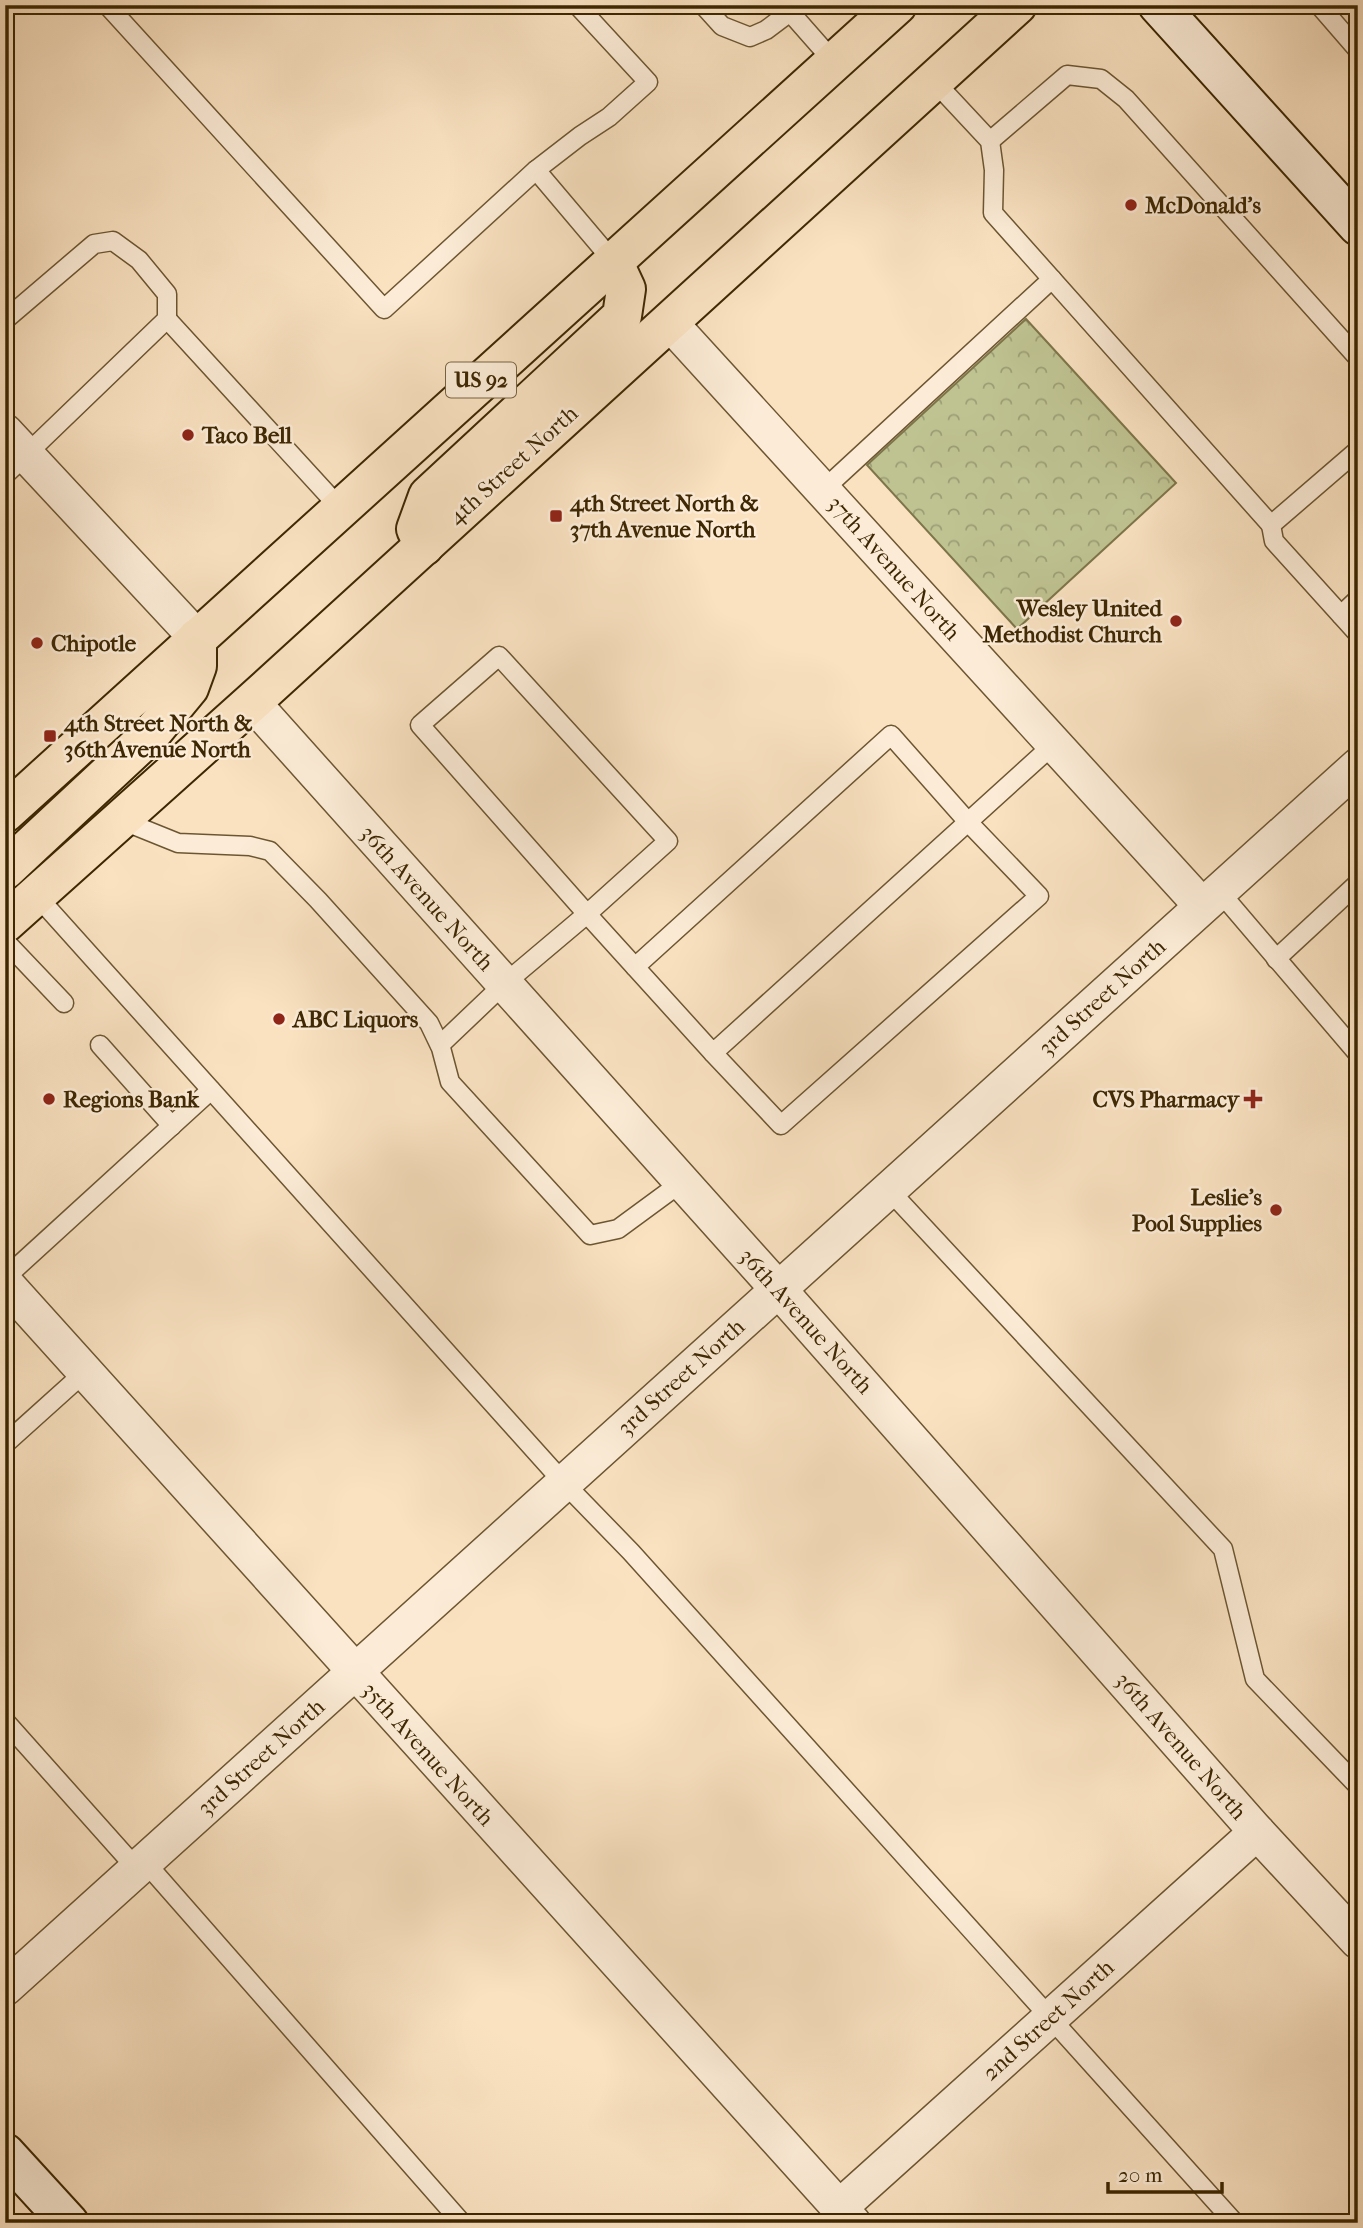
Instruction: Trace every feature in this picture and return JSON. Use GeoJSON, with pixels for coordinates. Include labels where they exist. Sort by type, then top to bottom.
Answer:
{"type":"FeatureCollection","features":[{"type":"Feature","properties":{"kind":"main road","name":"US 92"},"geometry":{"type":"LineString","coordinates":[[5,813],[897,5]]}},
{"type":"Feature","properties":{"kind":"main road","name":"4th Street North"},"geometry":{"type":"LineString","coordinates":[[5,923],[670,323],[1017,5]]}},
{"type":"Feature","properties":{"kind":"main road"},"geometry":{"type":"LineString","coordinates":[[424,546],[416,528],[428,496],[622,316],[626,289],[613,261]]}},
{"type":"Feature","properties":{"kind":"main road"},"geometry":{"type":"LineString","coordinates":[[5,870],[151,734],[189,688],[197,666],[197,638]]}},
{"type":"Feature","properties":{"kind":"street"},"geometry":{"type":"LineString","coordinates":[[1158,5],[1358,226]]}},
{"type":"Feature","properties":{"kind":"street","name":"37th Avenue North"},"geometry":{"type":"LineString","coordinates":[[670,323],[1054,744],[1210,899]]}},
{"type":"Feature","properties":{"kind":"street"},"geometry":{"type":"LineString","coordinates":[[12,454],[197,638]]}},
{"type":"Feature","properties":{"kind":"street","name":"36th Avenue North"},"geometry":{"type":"LineString","coordinates":[[252,702],[778,1289],[1257,1832],[1358,1941]]}},
{"type":"Feature","properties":{"kind":"street","name":"3rd Street North"},"geometry":{"type":"LineString","coordinates":[[5,1988],[1358,765]]}},
{"type":"Feature","properties":{"kind":"street","name":"35th Avenue North"},"geometry":{"type":"LineString","coordinates":[[5,1280],[846,2215]]}},
{"type":"Feature","properties":{"kind":"street","name":"2nd Street North"},"geometry":{"type":"LineString","coordinates":[[846,2215],[1049,2018],[1257,1832]]}},
{"type":"Feature","properties":{"kind":"street"},"geometry":{"type":"LineString","coordinates":[[5,2153],[69,2223]]}},
{"type":"Feature","properties":{"kind":"lane"},"geometry":{"type":"LineString","coordinates":[[114,8],[384,309],[536,170],[580,135],[609,117],[648,82],[577,5]]}},
{"type":"Feature","properties":{"kind":"lane"},"geometry":{"type":"LineString","coordinates":[[703,5],[722,26],[750,37],[766,30],[790,8],[834,62]]}},
{"type":"Feature","properties":{"kind":"lane"},"geometry":{"type":"LineString","coordinates":[[1319,5],[1358,50]]}},
{"type":"Feature","properties":{"kind":"lane"},"geometry":{"type":"LineString","coordinates":[[990,141],[1067,75],[1101,79],[1126,99],[1358,358]]}},
{"type":"Feature","properties":{"kind":"lane"},"geometry":{"type":"LineString","coordinates":[[934,81],[990,141],[993,213],[1271,525],[1274,541],[1358,634]]}},
{"type":"Feature","properties":{"kind":"lane"},"geometry":{"type":"LineString","coordinates":[[536,170],[613,261]]}},
{"type":"Feature","properties":{"kind":"lane"},"geometry":{"type":"LineString","coordinates":[[5,320],[94,244],[113,241],[139,260],[167,295],[167,319],[340,508]]}},
{"type":"Feature","properties":{"kind":"lane"},"geometry":{"type":"LineString","coordinates":[[823,490],[1052,279]]}},
{"type":"Feature","properties":{"kind":"lane"},"geometry":{"type":"LineString","coordinates":[[12,454],[167,319]]}},
{"type":"Feature","properties":{"kind":"lane"},"geometry":{"type":"LineString","coordinates":[[1271,525],[1358,450]]}},
{"type":"Feature","properties":{"kind":"lane"},"geometry":{"type":"LineString","coordinates":[[1341,615],[1358,599]]}},
{"type":"Feature","properties":{"kind":"lane"},"geometry":{"type":"LineString","coordinates":[[440,1045],[504,984],[587,914],[668,841],[499,656],[420,725],[587,914],[635,967],[713,1053],[780,1125],[1039,896],[968,822],[891,735],[635,967]]}},
{"type":"Feature","properties":{"kind":"lane"},"geometry":{"type":"LineString","coordinates":[[713,1053],[1054,744]]}},
{"type":"Feature","properties":{"kind":"lane"},"geometry":{"type":"LineString","coordinates":[[121,820],[178,843],[250,846],[270,851],[429,1023],[440,1045],[450,1082],[590,1235],[618,1229],[682,1182]]}},
{"type":"Feature","properties":{"kind":"lane"},"geometry":{"type":"LineString","coordinates":[[1276,958],[1358,884]]}},
{"type":"Feature","properties":{"kind":"lane"},"geometry":{"type":"LineString","coordinates":[[36,895],[564,1483],[631,1552],[1235,2223]]}},
{"type":"Feature","properties":{"kind":"lane"},"geometry":{"type":"LineString","coordinates":[[1210,899],[1276,958],[1358,1054]]}},
{"type":"Feature","properties":{"kind":"lane"},"geometry":{"type":"LineString","coordinates":[[5,941],[64,1003]]}},
{"type":"Feature","properties":{"kind":"lane"},"geometry":{"type":"LineString","coordinates":[[100,1045],[172,1126]]}},
{"type":"Feature","properties":{"kind":"lane"},"geometry":{"type":"LineString","coordinates":[[5,1280],[211,1090]]}},
{"type":"Feature","properties":{"kind":"lane"},"geometry":{"type":"LineString","coordinates":[[889,1190],[1223,1549],[1255,1679],[1358,1786]]}},
{"type":"Feature","properties":{"kind":"lane"},"geometry":{"type":"LineString","coordinates":[[5,1444],[85,1372]]}},
{"type":"Feature","properties":{"kind":"lane"},"geometry":{"type":"LineString","coordinates":[[5,1721],[141,1866],[463,2223]]}},
{"type":"Feature","properties":{"kind":"green space"},"geometry":{"type":"Polygon","coordinates":[[[1026,319],[1176,483],[1017,629],[867,465],[1026,319]]]}},
{"type":"Feature","properties":{"kind":"place","name":"McDonald's"},"geometry":{"type":"Point","coordinates":[1131,205]}},
{"type":"Feature","properties":{"kind":"place","name":"Taco Bell"},"geometry":{"type":"Point","coordinates":[188,435]}},
{"type":"Feature","properties":{"kind":"place","name":"4th Street North & 37th Avenue North"},"geometry":{"type":"Point","coordinates":[556,516]}},
{"type":"Feature","properties":{"kind":"place","name":"Wesley United Methodist Church"},"geometry":{"type":"Point","coordinates":[1176,621]}},
{"type":"Feature","properties":{"kind":"place","name":"Chipotle"},"geometry":{"type":"Point","coordinates":[37,643]}},
{"type":"Feature","properties":{"kind":"place","name":"4th Street North & 36th Avenue North"},"geometry":{"type":"Point","coordinates":[50,736]}},
{"type":"Feature","properties":{"kind":"place","name":"ABC Liquors"},"geometry":{"type":"Point","coordinates":[279,1019]}},
{"type":"Feature","properties":{"kind":"place","name":"Regions Bank"},"geometry":{"type":"Point","coordinates":[49,1099]}},
{"type":"Feature","properties":{"kind":"place","name":"CVS Pharmacy"},"geometry":{"type":"Point","coordinates":[1253,1099]}},
{"type":"Feature","properties":{"kind":"place","name":"Leslie's Pool Supplies"},"geometry":{"type":"Point","coordinates":[1276,1210]}}]}
